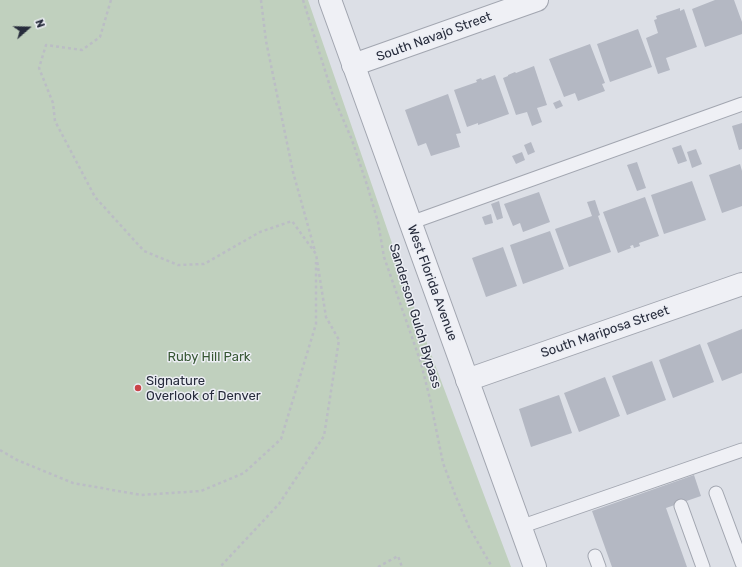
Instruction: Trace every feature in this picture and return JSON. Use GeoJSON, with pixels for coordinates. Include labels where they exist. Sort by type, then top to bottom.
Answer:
{"type":"FeatureCollection","features":[{"type":"Feature","properties":{"kind":"street","name":"West Florida Avenue"},"geometry":{"type":"LineString","coordinates":[[330,0],[535,567]]}},
{"type":"Feature","properties":{"kind":"street","name":"South Navajo Street"},"geometry":{"type":"LineString","coordinates":[[353,66],[537,0]]}},
{"type":"Feature","properties":{"kind":"street","name":"South Mariposa Street"},"geometry":{"type":"LineString","coordinates":[[467,380],[742,284]]}},
{"type":"Feature","properties":{"kind":"lane"},"geometry":{"type":"LineString","coordinates":[[410,223],[742,104]]}},
{"type":"Feature","properties":{"kind":"lane"},"geometry":{"type":"LineString","coordinates":[[520,527],[742,450]]}},
{"type":"Feature","properties":{"kind":"lane"},"geometry":{"type":"LineString","coordinates":[[716,493],[742,563]]}},
{"type":"Feature","properties":{"kind":"lane"},"geometry":{"type":"LineString","coordinates":[[681,506],[703,567]]}},
{"type":"Feature","properties":{"kind":"path"},"geometry":{"type":"LineString","coordinates":[[0,450],[17,460],[73,483],[141,495],[201,491],[244,473],[282,439],[316,324],[316,254],[292,221],[260,232],[204,264],[178,266],[144,251],[95,197],[55,120],[53,102],[39,68],[46,46],[82,50],[100,37],[111,0]]}},
{"type":"Feature","properties":{"kind":"path"},"geometry":{"type":"LineString","coordinates":[[220,567],[279,504],[324,436],[339,340],[326,317],[316,254],[293,172],[266,40],[261,0]]}},
{"type":"Feature","properties":{"kind":"path","name":"Sanderson Gulch Bypass"},"geometry":{"type":"LineString","coordinates":[[303,0],[332,96],[352,140],[368,188],[378,222],[384,257],[421,363],[443,463],[469,527],[492,567]]}},
{"type":"Feature","properties":{"kind":"path"},"geometry":{"type":"LineString","coordinates":[[378,567],[398,556],[402,567]]}},
{"type":"Feature","properties":{"kind":"green space","name":"Ruby Hill Park"},"geometry":{"type":"Polygon","coordinates":[[[0,0],[308,0],[422,330],[511,567],[0,567],[0,0]]]}},
{"type":"Feature","properties":{"kind":"building"},"geometry":{"type":"Polygon","coordinates":[[[715,0],[734,0],[742,22],[742,34],[705,47],[692,9],[715,0]]]}},
{"type":"Feature","properties":{"kind":"building"},"geometry":{"type":"Polygon","coordinates":[[[680,8],[680,11],[684,9],[697,47],[666,58],[670,70],[658,74],[646,38],[658,33],[654,20],[657,19],[656,16],[680,8]]]}},
{"type":"Feature","properties":{"kind":"building"},"geometry":{"type":"Polygon","coordinates":[[[638,29],[652,67],[610,82],[597,44],[638,29]]]}},
{"type":"Feature","properties":{"kind":"building"},"geometry":{"type":"Polygon","coordinates":[[[590,44],[605,83],[602,84],[605,91],[578,101],[575,93],[564,97],[549,59],[590,44]]]}},
{"type":"Feature","properties":{"kind":"building"},"geometry":{"type":"Polygon","coordinates":[[[534,66],[547,105],[537,108],[542,122],[532,126],[527,112],[516,115],[503,78],[515,72],[516,73],[534,66]]]}},
{"type":"Feature","properties":{"kind":"building"},"geometry":{"type":"Polygon","coordinates":[[[495,75],[509,114],[478,125],[478,123],[467,127],[454,90],[477,82],[476,80],[481,78],[482,80],[495,75]]]}},
{"type":"Feature","properties":{"kind":"building"},"geometry":{"type":"Polygon","coordinates":[[[448,94],[461,133],[456,134],[460,147],[431,156],[426,143],[418,146],[405,110],[448,94]]]}},
{"type":"Feature","properties":{"kind":"building"},"geometry":{"type":"Polygon","coordinates":[[[560,100],[563,106],[556,109],[553,103],[560,100]]]}},
{"type":"Feature","properties":{"kind":"building"},"geometry":{"type":"Polygon","coordinates":[[[742,123],[742,149],[739,150],[732,126],[742,123]]]}},
{"type":"Feature","properties":{"kind":"building"},"geometry":{"type":"Polygon","coordinates":[[[531,142],[535,152],[528,155],[524,145],[531,142]]]}},
{"type":"Feature","properties":{"kind":"building"},"geometry":{"type":"Polygon","coordinates":[[[681,145],[687,161],[678,164],[672,148],[681,145]]]}},
{"type":"Feature","properties":{"kind":"building"},"geometry":{"type":"Polygon","coordinates":[[[696,149],[702,164],[692,168],[687,152],[696,149]]]}},
{"type":"Feature","properties":{"kind":"building"},"geometry":{"type":"Polygon","coordinates":[[[522,152],[525,160],[516,164],[512,156],[522,152]]]}},
{"type":"Feature","properties":{"kind":"building"},"geometry":{"type":"Polygon","coordinates":[[[637,162],[646,188],[637,191],[627,165],[637,162]]]}},
{"type":"Feature","properties":{"kind":"building"},"geometry":{"type":"Polygon","coordinates":[[[740,164],[742,171],[742,206],[722,213],[709,175],[740,164]]]}},
{"type":"Feature","properties":{"kind":"building"},"geometry":{"type":"Polygon","coordinates":[[[692,181],[706,220],[664,234],[651,195],[692,181]]]}},
{"type":"Feature","properties":{"kind":"building"},"geometry":{"type":"Polygon","coordinates":[[[539,192],[550,222],[523,232],[520,223],[513,226],[504,204],[539,192]]]}},
{"type":"Feature","properties":{"kind":"building"},"geometry":{"type":"Polygon","coordinates":[[[645,197],[659,236],[639,243],[640,246],[634,248],[633,245],[630,246],[631,248],[618,253],[603,212],[645,197]]]}},
{"type":"Feature","properties":{"kind":"building"},"geometry":{"type":"Polygon","coordinates":[[[595,200],[600,215],[598,216],[611,252],[569,267],[555,229],[592,216],[587,202],[595,200]]]}},
{"type":"Feature","properties":{"kind":"building"},"geometry":{"type":"Polygon","coordinates":[[[499,201],[503,218],[497,220],[491,204],[499,201]]]}},
{"type":"Feature","properties":{"kind":"building"},"geometry":{"type":"Polygon","coordinates":[[[491,214],[493,223],[485,225],[482,217],[491,214]]]}},
{"type":"Feature","properties":{"kind":"building"},"geometry":{"type":"Polygon","coordinates":[[[550,231],[564,269],[523,284],[510,245],[550,231]]]}},
{"type":"Feature","properties":{"kind":"building"},"geometry":{"type":"Polygon","coordinates":[[[503,247],[517,286],[486,297],[472,258],[503,247]]]}},
{"type":"Feature","properties":{"kind":"building"},"geometry":{"type":"Polygon","coordinates":[[[742,329],[742,373],[722,381],[707,343],[742,329]]]}},
{"type":"Feature","properties":{"kind":"building"},"geometry":{"type":"Polygon","coordinates":[[[700,344],[714,382],[673,398],[659,360],[700,344]]]}},
{"type":"Feature","properties":{"kind":"building"},"geometry":{"type":"Polygon","coordinates":[[[652,361],[666,400],[627,415],[612,376],[652,361]]]}},
{"type":"Feature","properties":{"kind":"building"},"geometry":{"type":"Polygon","coordinates":[[[605,377],[620,416],[579,432],[564,393],[605,377]]]}},
{"type":"Feature","properties":{"kind":"building"},"geometry":{"type":"Polygon","coordinates":[[[559,395],[572,433],[531,447],[519,409],[559,395]]]}},
{"type":"Feature","properties":{"kind":"building"},"geometry":{"type":"Polygon","coordinates":[[[694,475],[701,496],[666,508],[687,567],[612,567],[592,511],[694,475]]]}},
{"type":"Feature","properties":{"kind":"place","name":"Signature Overlook of Denver"},"geometry":{"type":"Point","coordinates":[138,388]}}]}
